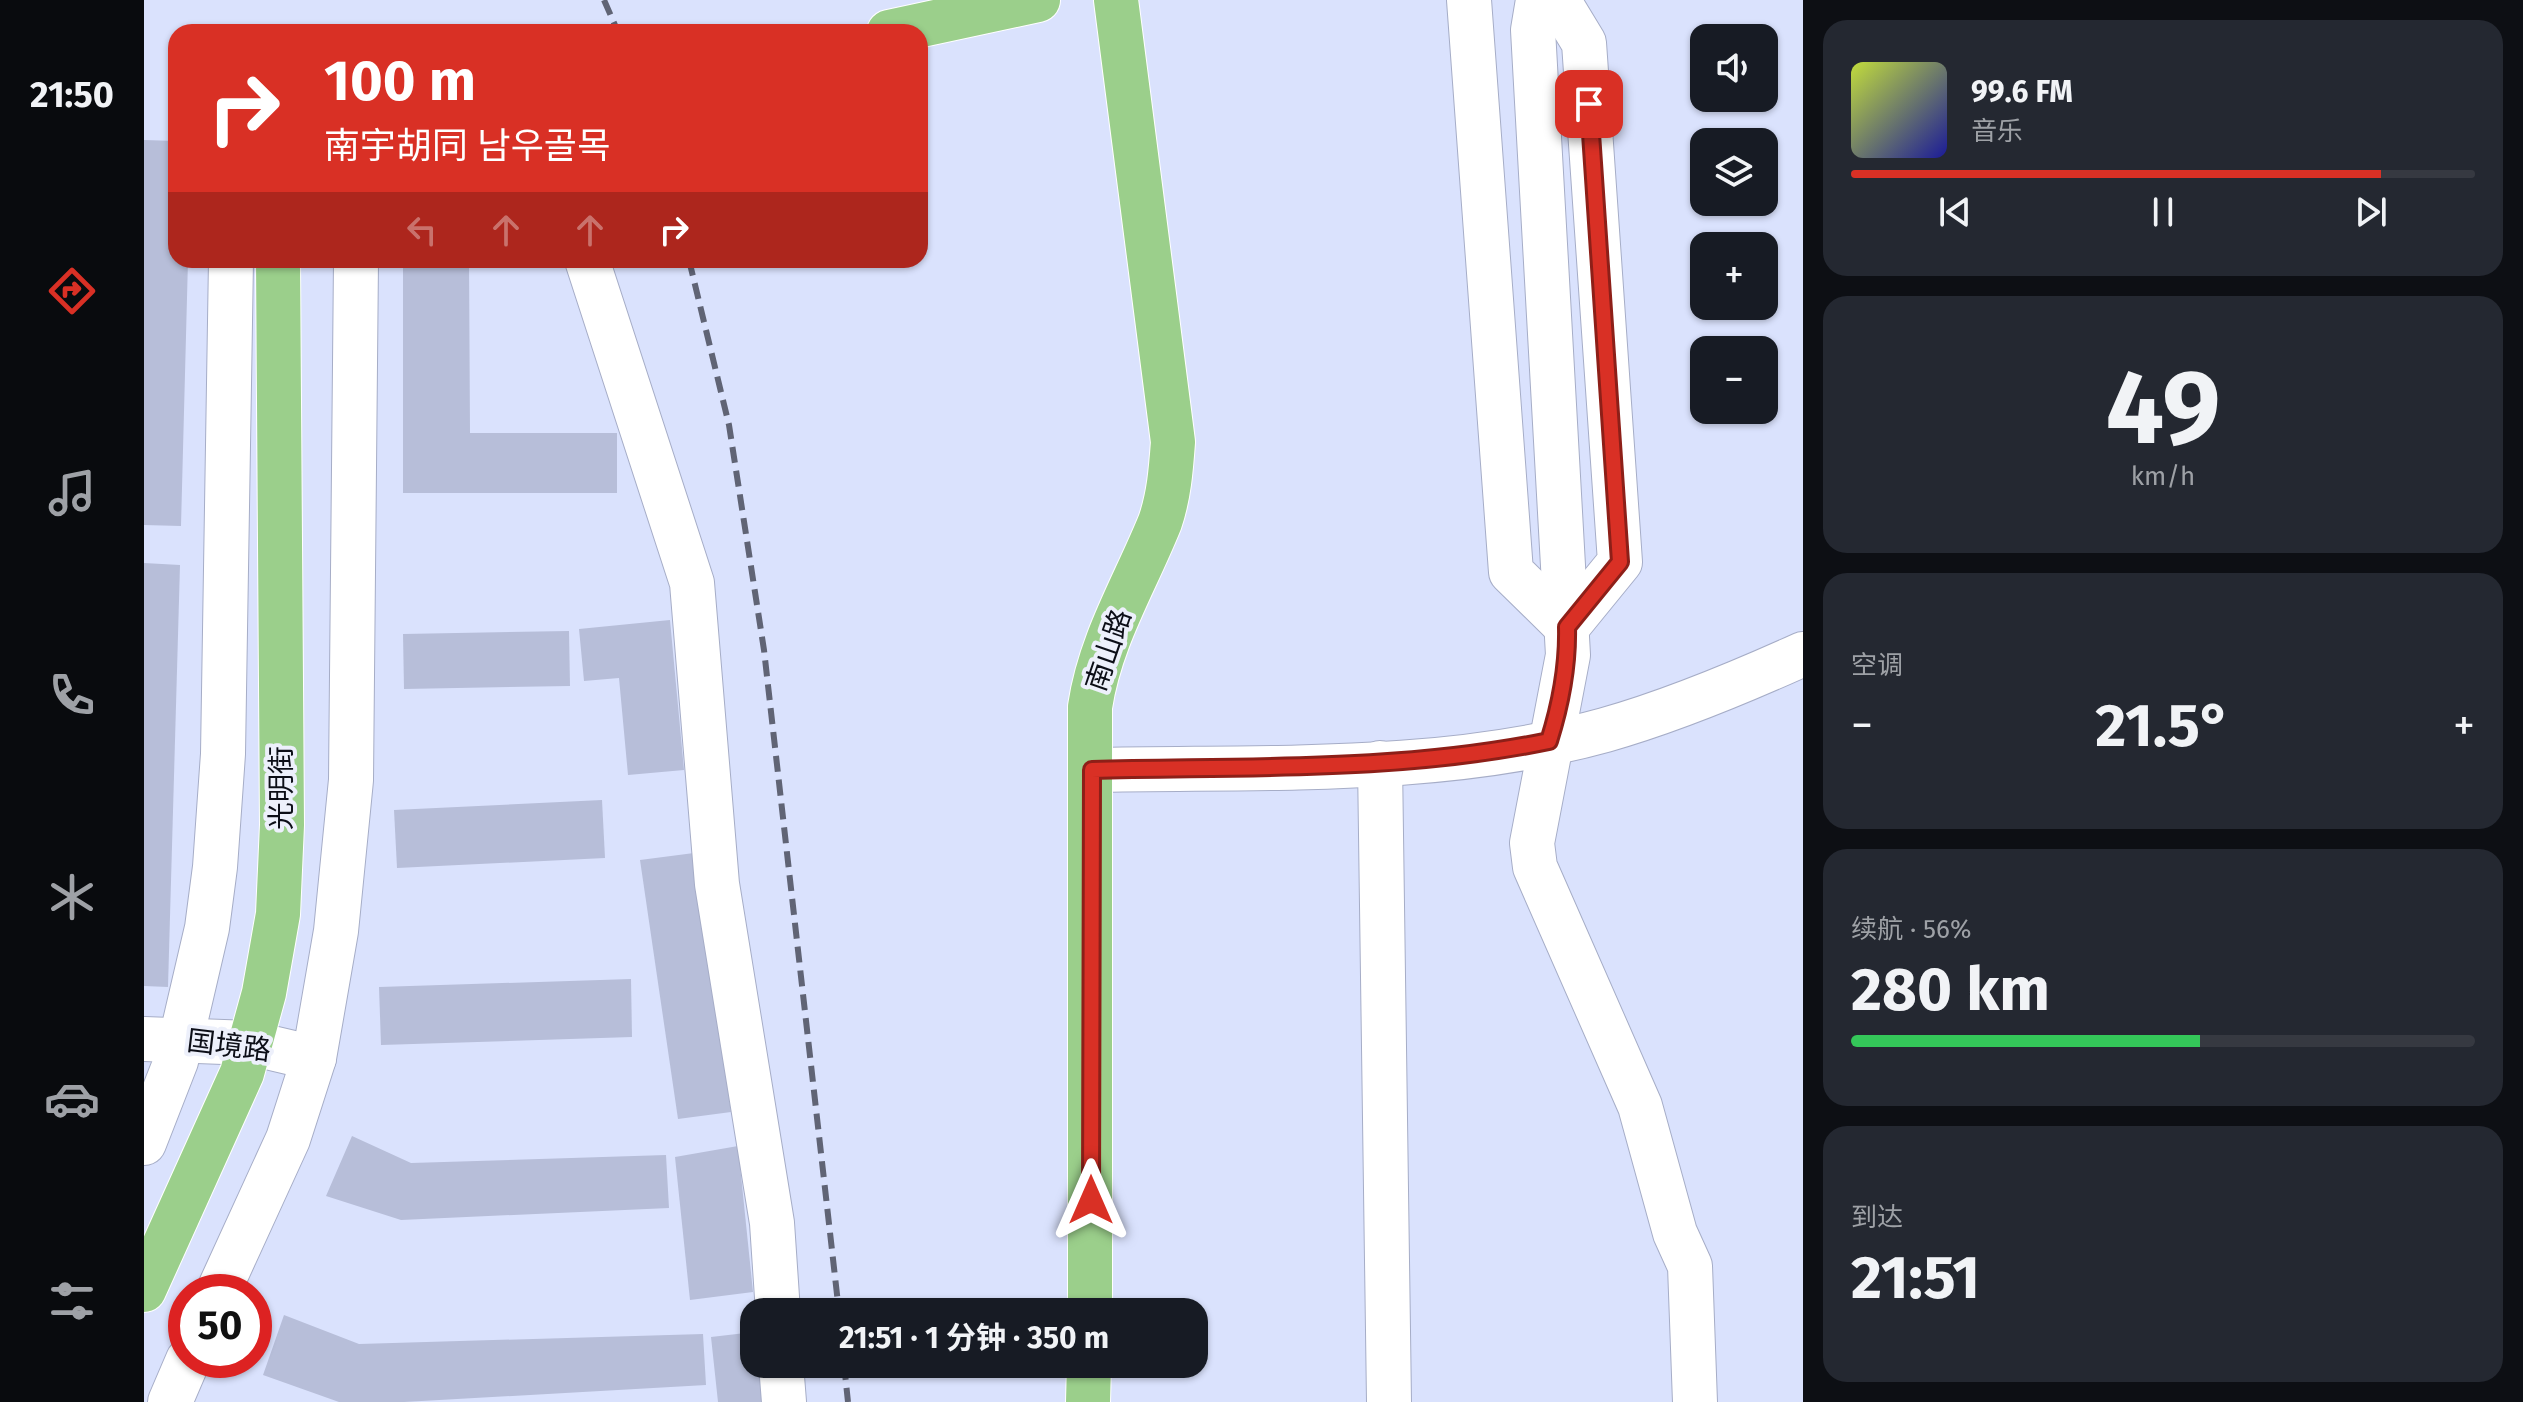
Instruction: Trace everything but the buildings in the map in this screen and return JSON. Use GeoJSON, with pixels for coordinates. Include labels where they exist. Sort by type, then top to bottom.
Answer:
{"type":"FeatureCollection","features":[{"type":"Feature","properties":{"kind":"main road"},"geometry":{"type":"LineString","coordinates":[[926,24],[1038,0]]}},
{"type":"Feature","properties":{"kind":"main road","name":"南山路"},"geometry":{"type":"LineString","coordinates":[[1090,1298],[1090,707],[1103,647],[1161,519],[1170,481],[1173,442],[1116,0]]}},
{"type":"Feature","properties":{"kind":"main road","name":"光明街"},"geometry":{"type":"LineString","coordinates":[[144,1290],[242,1073],[264,993],[278,914],[282,825],[278,268]]}},
{"type":"Feature","properties":{"kind":"main road"},"geometry":{"type":"LineString","coordinates":[[1088,1402],[1089,1378]]}},
{"type":"Feature","properties":{"kind":"street"},"geometry":{"type":"LineString","coordinates":[[1469,0],[1511,572],[1567,627]]}},
{"type":"Feature","properties":{"kind":"street"},"geometry":{"type":"LineString","coordinates":[[1538,0],[1533,30],[1568,655],[1561,702],[1549,741],[1532,843],[1535,867],[1640,1106],[1675,1233],[1690,1266],[1695,1402]]}},
{"type":"Feature","properties":{"kind":"street"},"geometry":{"type":"LineString","coordinates":[[1558,0],[1584,43],[1620,562],[1567,627]]}},
{"type":"Feature","properties":{"kind":"street"},"geometry":{"type":"LineString","coordinates":[[144,1143],[163,1038],[207,928],[220,819],[231,268]]}},
{"type":"Feature","properties":{"kind":"street"},"geometry":{"type":"LineString","coordinates":[[226,1274],[288,1139],[314,1058],[336,931],[351,780],[356,268]]}},
{"type":"Feature","properties":{"kind":"street"},"geometry":{"type":"LineString","coordinates":[[590,268],[692,583],[717,884],[772,1223],[777,1298]]}},
{"type":"Feature","properties":{"kind":"street"},"geometry":{"type":"LineString","coordinates":[[1092,770],[1380,763],[1453,758],[1604,730],[1803,654]]}},
{"type":"Feature","properties":{"kind":"street"},"geometry":{"type":"LineString","coordinates":[[1380,763],[1389,1402]]}},
{"type":"Feature","properties":{"kind":"street","name":"国境路"},"geometry":{"type":"LineString","coordinates":[[163,1038],[250,1043],[314,1058]]}},
{"type":"Feature","properties":{"kind":"street"},"geometry":{"type":"LineString","coordinates":[[170,1402],[180,1378]]}},
{"type":"Feature","properties":{"kind":"street"},"geometry":{"type":"LineString","coordinates":[[782,1378],[784,1402]]}},
{"type":"Feature","properties":{"kind":"railway"},"geometry":{"type":"LineString","coordinates":[[604,0],[614,24]]}},
{"type":"Feature","properties":{"kind":"railway"},"geometry":{"type":"LineString","coordinates":[[691,268],[729,425],[764,650],[837,1298]]}},
{"type":"Feature","properties":{"kind":"railway"},"geometry":{"type":"LineString","coordinates":[[845,1378],[848,1402]]}},
{"type":"Feature","properties":{"kind":"route"},"geometry":{"type":"LineString","coordinates":[[1091,1200],[1092,770],[1380,763],[1453,758],[1549,741],[1561,702],[1568,655],[1567,627],[1620,562],[1589,104]]}}]}
